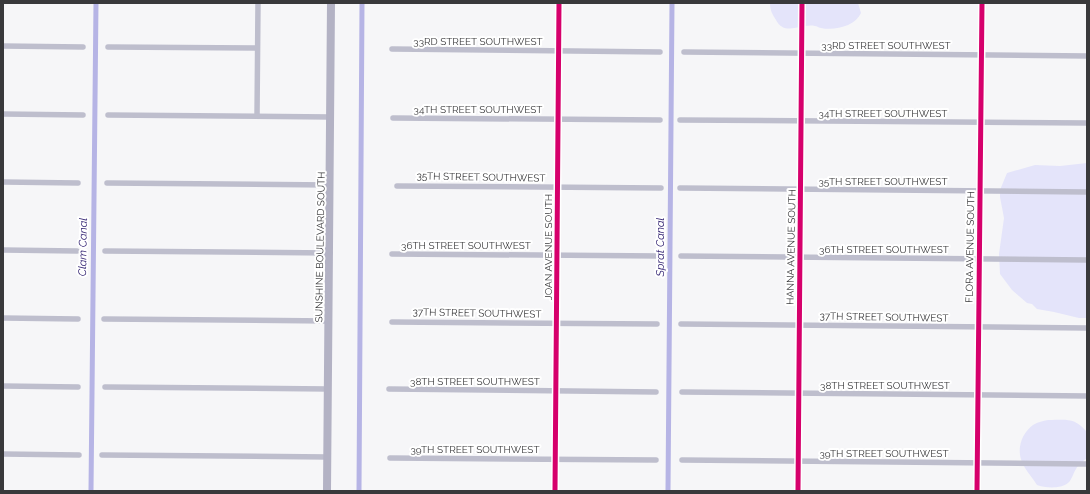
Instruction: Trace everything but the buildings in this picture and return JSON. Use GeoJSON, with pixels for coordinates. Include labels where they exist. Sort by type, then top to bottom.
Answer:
{"type":"FeatureCollection","features":[{"type":"Feature","properties":{"kind":"street"},"geometry":{"type":"LineString","coordinates":[[257,116],[258,3]]}},
{"type":"Feature","properties":{"kind":"street","name":"SUNSHINE BOULEVARD SOUTH"},"geometry":{"type":"LineString","coordinates":[[328,491],[331,3]]}},
{"type":"Feature","properties":{"kind":"street","name":"JOAN AVENUE SOUTH"},"geometry":{"type":"LineString","coordinates":[[555,491],[559,3]]}},
{"type":"Feature","properties":{"kind":"street","name":"HANNA AVENUE SOUTH"},"geometry":{"type":"LineString","coordinates":[[798,491],[802,3]]}},
{"type":"Feature","properties":{"kind":"street","name":"FLORA AVENUE SOUTH"},"geometry":{"type":"LineString","coordinates":[[977,491],[982,3]]}},
{"type":"Feature","properties":{"kind":"street"},"geometry":{"type":"LineString","coordinates":[[3,46],[83,47]]}},
{"type":"Feature","properties":{"kind":"street"},"geometry":{"type":"LineString","coordinates":[[108,47],[257,48]]}},
{"type":"Feature","properties":{"kind":"street","name":"33RD STREET SOUTHWEST"},"geometry":{"type":"LineString","coordinates":[[392,50],[660,52]]}},
{"type":"Feature","properties":{"kind":"street","name":"33RD STREET SOUTHWEST"},"geometry":{"type":"LineString","coordinates":[[684,52],[1087,56]]}},
{"type":"Feature","properties":{"kind":"street"},"geometry":{"type":"LineString","coordinates":[[3,114],[83,115]]}},
{"type":"Feature","properties":{"kind":"street"},"geometry":{"type":"LineString","coordinates":[[108,115],[331,117]]}},
{"type":"Feature","properties":{"kind":"street","name":"34TH STREET SOUTHWEST"},"geometry":{"type":"LineString","coordinates":[[393,118],[660,120]]}},
{"type":"Feature","properties":{"kind":"street","name":"34TH STREET SOUTHWEST"},"geometry":{"type":"LineString","coordinates":[[680,120],[1087,123]]}},
{"type":"Feature","properties":{"kind":"street"},"geometry":{"type":"LineString","coordinates":[[3,182],[78,183]]}},
{"type":"Feature","properties":{"kind":"street"},"geometry":{"type":"LineString","coordinates":[[107,183],[330,185]]}},
{"type":"Feature","properties":{"kind":"street","name":"35TH STREET SOUTHWEST"},"geometry":{"type":"LineString","coordinates":[[397,186],[661,188]]}},
{"type":"Feature","properties":{"kind":"street","name":"35TH STREET SOUTHWEST"},"geometry":{"type":"LineString","coordinates":[[680,188],[1087,192]]}},
{"type":"Feature","properties":{"kind":"street"},"geometry":{"type":"LineString","coordinates":[[3,250],[77,251]]}},
{"type":"Feature","properties":{"kind":"street"},"geometry":{"type":"LineString","coordinates":[[105,251],[330,253]]}},
{"type":"Feature","properties":{"kind":"street","name":"36TH STREET SOUTHWEST"},"geometry":{"type":"LineString","coordinates":[[392,254],[660,256]]}},
{"type":"Feature","properties":{"kind":"street","name":"36TH STREET SOUTHWEST"},"geometry":{"type":"LineString","coordinates":[[681,256],[1087,260]]}},
{"type":"Feature","properties":{"kind":"street"},"geometry":{"type":"LineString","coordinates":[[3,318],[78,319]]}},
{"type":"Feature","properties":{"kind":"street"},"geometry":{"type":"LineString","coordinates":[[104,319],[329,321]]}},
{"type":"Feature","properties":{"kind":"street","name":"37TH STREET SOUTHWEST"},"geometry":{"type":"LineString","coordinates":[[392,322],[657,324]]}},
{"type":"Feature","properties":{"kind":"street","name":"37TH STREET SOUTHWEST"},"geometry":{"type":"LineString","coordinates":[[680,324],[1087,328]]}},
{"type":"Feature","properties":{"kind":"street"},"geometry":{"type":"LineString","coordinates":[[3,386],[78,387]]}},
{"type":"Feature","properties":{"kind":"street"},"geometry":{"type":"LineString","coordinates":[[105,387],[328,389]]}},
{"type":"Feature","properties":{"kind":"street","name":"38TH STREET SOUTHWEST"},"geometry":{"type":"LineString","coordinates":[[389,389],[656,392]]}},
{"type":"Feature","properties":{"kind":"street","name":"38TH STREET SOUTHWEST"},"geometry":{"type":"LineString","coordinates":[[682,392],[1087,396]]}},
{"type":"Feature","properties":{"kind":"street"},"geometry":{"type":"LineString","coordinates":[[3,454],[79,455]]}},
{"type":"Feature","properties":{"kind":"street"},"geometry":{"type":"LineString","coordinates":[[102,455],[328,457]]}},
{"type":"Feature","properties":{"kind":"street","name":"39TH STREET SOUTHWEST"},"geometry":{"type":"LineString","coordinates":[[390,458],[656,460]]}},
{"type":"Feature","properties":{"kind":"street","name":"39TH STREET SOUTHWEST"},"geometry":{"type":"LineString","coordinates":[[682,460],[1087,464]]}},
{"type":"Feature","properties":{"kind":"shaded area"},"geometry":{"type":"Polygon","coordinates":[[[770,3],[858,3],[861,13],[854,21],[838,28],[826,29],[810,26],[789,29],[784,28],[776,20],[770,8],[770,3]]]}},
{"type":"Feature","properties":{"kind":"shaded area"},"geometry":{"type":"Polygon","coordinates":[[[1087,163],[1087,318],[1079,318],[1037,309],[1032,304],[1027,303],[1012,290],[1000,274],[999,254],[1004,218],[1000,190],[1007,173],[1035,165],[1060,166],[1087,163]]]}},
{"type":"Feature","properties":{"kind":"shaded area"},"geometry":{"type":"Polygon","coordinates":[[[1048,420],[1070,420],[1078,424],[1087,432],[1087,458],[1077,468],[1069,482],[1065,485],[1057,487],[1044,487],[1037,485],[1024,467],[1020,453],[1021,443],[1025,433],[1033,425],[1048,420]]]}},
{"type":"Feature","properties":{"kind":"waterway","name":"Clam Canal"},"geometry":{"type":"LineString","coordinates":[[91,491],[96,3]]}},
{"type":"Feature","properties":{"kind":"waterway"},"geometry":{"type":"LineString","coordinates":[[359,491],[362,3]]}},
{"type":"Feature","properties":{"kind":"waterway","name":"Sprat Canal"},"geometry":{"type":"LineString","coordinates":[[668,491],[672,3]]}},
{"type":"Feature","properties":{"kind":"cycle path"},"geometry":{"type":"LineString","coordinates":[[555,491],[559,3]]}},
{"type":"Feature","properties":{"kind":"cycle path"},"geometry":{"type":"LineString","coordinates":[[798,491],[802,3]]}},
{"type":"Feature","properties":{"kind":"cycle path"},"geometry":{"type":"LineString","coordinates":[[977,491],[982,3]]}}]}
